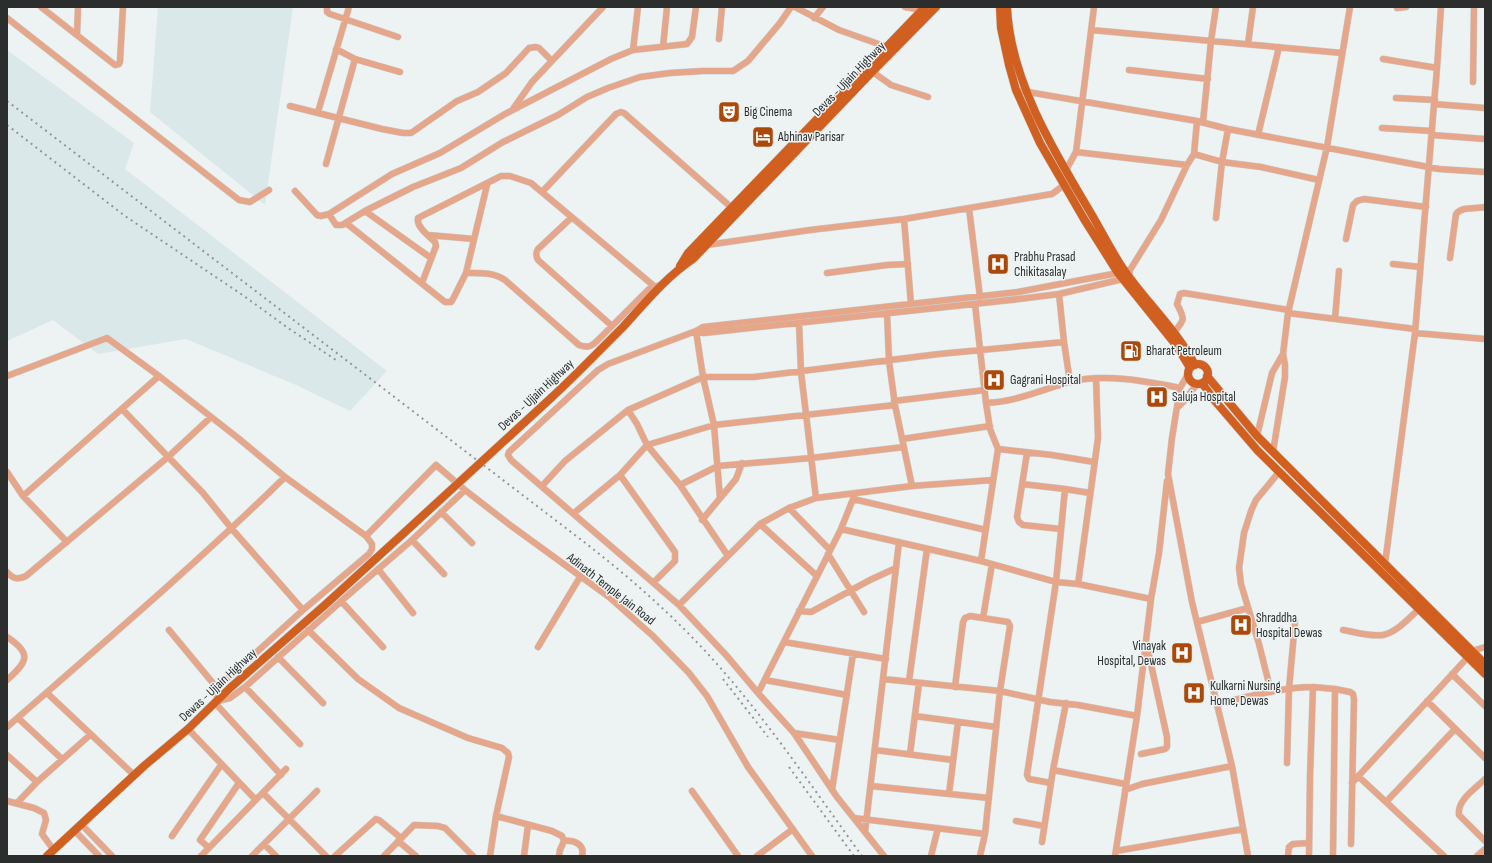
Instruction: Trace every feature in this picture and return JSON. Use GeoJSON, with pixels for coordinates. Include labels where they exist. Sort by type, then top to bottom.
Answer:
{"type":"FeatureCollection","features":[{"type":"Feature","properties":{"kind":"main road","name":"Devas - Ujjain Highway"},"geometry":{"type":"LineString","coordinates":[[677,270],[688,253],[732,208],[870,70],[936,7]]}},
{"type":"Feature","properties":{"kind":"main road"},"geometry":{"type":"LineString","coordinates":[[1000,7],[1001,28],[1016,90],[1040,143],[1064,185],[1191,369]]}},
{"type":"Feature","properties":{"kind":"main road"},"geometry":{"type":"LineString","coordinates":[[1008,7],[1012,41],[1026,91],[1048,138],[1125,274],[1188,350],[1191,369],[1189,379],[1193,382],[1200,383],[1206,380],[1207,376]]}},
{"type":"Feature","properties":{"kind":"main road","name":"Devas - Ujjain Highway"},"geometry":{"type":"LineString","coordinates":[[405,532],[567,384],[662,284],[677,270],[693,259],[870,70],[887,47],[924,8]]}},
{"type":"Feature","properties":{"kind":"main road"},"geometry":{"type":"LineString","coordinates":[[1191,369],[1202,365],[1205,368],[1207,376],[1256,436],[1385,564],[1470,654],[1485,674]]}},
{"type":"Feature","properties":{"kind":"main road"},"geometry":{"type":"LineString","coordinates":[[1200,383],[1253,445],[1279,472],[1419,610],[1470,654],[1485,664]]}},
{"type":"Feature","properties":{"kind":"main road","name":"Dewas - Ujjain Highway"},"geometry":{"type":"LineString","coordinates":[[47,856],[134,775],[188,729],[230,688],[405,532]]}},
{"type":"Feature","properties":{"kind":"street"},"geometry":{"type":"LineString","coordinates":[[41,7],[115,65],[119,64],[122,7]]}},
{"type":"Feature","properties":{"kind":"street"},"geometry":{"type":"LineString","coordinates":[[77,35],[78,7]]}},
{"type":"Feature","properties":{"kind":"street"},"geometry":{"type":"LineString","coordinates":[[327,7],[327,12],[330,14],[398,37]]}},
{"type":"Feature","properties":{"kind":"street"},"geometry":{"type":"LineString","coordinates":[[318,112],[349,7]]}},
{"type":"Feature","properties":{"kind":"street"},"geometry":{"type":"LineString","coordinates":[[512,111],[532,82],[603,7]]}},
{"type":"Feature","properties":{"kind":"street"},"geometry":{"type":"LineString","coordinates":[[633,50],[638,7]]}},
{"type":"Feature","properties":{"kind":"street"},"geometry":{"type":"LineString","coordinates":[[663,47],[667,7]]}},
{"type":"Feature","properties":{"kind":"street"},"geometry":{"type":"LineString","coordinates":[[295,191],[317,215],[321,216],[329,214],[392,174],[440,153],[512,111],[611,59],[633,50],[687,44],[692,38],[696,7]]}},
{"type":"Feature","properties":{"kind":"street"},"geometry":{"type":"LineString","coordinates":[[719,39],[722,7]]}},
{"type":"Feature","properties":{"kind":"street"},"geometry":{"type":"LineString","coordinates":[[329,214],[336,224],[339,225],[346,223],[365,211],[413,187],[461,168],[503,142],[558,115],[587,97],[608,88],[640,77],[702,70],[733,71],[748,61],[780,23],[791,7]]}},
{"type":"Feature","properties":{"kind":"street"},"geometry":{"type":"LineString","coordinates":[[795,7],[839,30],[887,47]]}},
{"type":"Feature","properties":{"kind":"street"},"geometry":{"type":"LineString","coordinates":[[814,18],[823,7]]}},
{"type":"Feature","properties":{"kind":"street"},"geometry":{"type":"LineString","coordinates":[[905,7],[924,8]]}},
{"type":"Feature","properties":{"kind":"street"},"geometry":{"type":"LineString","coordinates":[[1066,170],[1076,152],[1094,7]]}},
{"type":"Feature","properties":{"kind":"street"},"geometry":{"type":"LineString","coordinates":[[696,331],[704,333],[799,324],[1059,294],[1125,274],[1161,220],[1187,165],[1194,154],[1208,79],[1211,41],[1216,7]]}},
{"type":"Feature","properties":{"kind":"street"},"geometry":{"type":"LineString","coordinates":[[1248,44],[1253,7]]}},
{"type":"Feature","properties":{"kind":"street"},"geometry":{"type":"LineString","coordinates":[[1273,452],[1285,377],[1286,365],[1283,354],[1288,312],[1327,147],[1350,7]]}},
{"type":"Feature","properties":{"kind":"street"},"geometry":{"type":"LineString","coordinates":[[1397,8],[1406,7]]}},
{"type":"Feature","properties":{"kind":"street"},"geometry":{"type":"LineString","coordinates":[[1385,564],[1415,331],[1441,7]]}},
{"type":"Feature","properties":{"kind":"street"},"geometry":{"type":"LineString","coordinates":[[1472,82],[1474,7]]}},
{"type":"Feature","properties":{"kind":"street"},"geometry":{"type":"LineString","coordinates":[[7,18],[239,200],[250,202],[269,190]]}},
{"type":"Feature","properties":{"kind":"street"},"geometry":{"type":"LineString","coordinates":[[1091,30],[1342,53]]}},
{"type":"Feature","properties":{"kind":"street"},"geometry":{"type":"LineString","coordinates":[[1258,134],[1279,47]]}},
{"type":"Feature","properties":{"kind":"street"},"geometry":{"type":"LineString","coordinates":[[290,106],[382,129],[403,133],[411,132],[457,101],[478,92],[506,73],[529,48],[539,48],[552,61]]}},
{"type":"Feature","properties":{"kind":"street"},"geometry":{"type":"LineString","coordinates":[[336,49],[355,59],[400,72]]}},
{"type":"Feature","properties":{"kind":"street"},"geometry":{"type":"LineString","coordinates":[[326,164],[355,59]]}},
{"type":"Feature","properties":{"kind":"street"},"geometry":{"type":"LineString","coordinates":[[1383,59],[1437,68]]}},
{"type":"Feature","properties":{"kind":"street"},"geometry":{"type":"LineString","coordinates":[[870,70],[891,85],[928,97]]}},
{"type":"Feature","properties":{"kind":"street"},"geometry":{"type":"LineString","coordinates":[[1129,70],[1208,79]]}},
{"type":"Feature","properties":{"kind":"street"},"geometry":{"type":"LineString","coordinates":[[1016,90],[1200,121],[1228,129],[1429,168],[1485,172]]}},
{"type":"Feature","properties":{"kind":"street"},"geometry":{"type":"LineString","coordinates":[[1396,98],[1485,108]]}},
{"type":"Feature","properties":{"kind":"street"},"geometry":{"type":"LineString","coordinates":[[542,192],[616,114],[621,112],[624,113],[732,208]]}},
{"type":"Feature","properties":{"kind":"street"},"geometry":{"type":"LineString","coordinates":[[1382,128],[1485,139]]}},
{"type":"Feature","properties":{"kind":"street"},"geometry":{"type":"LineString","coordinates":[[1216,218],[1222,162],[1228,129]]}},
{"type":"Feature","properties":{"kind":"street"},"geometry":{"type":"LineString","coordinates":[[1076,152],[1187,165]]}},
{"type":"Feature","properties":{"kind":"street"},"geometry":{"type":"LineString","coordinates":[[1194,154],[1222,162],[1261,168],[1319,180]]}},
{"type":"Feature","properties":{"kind":"street"},"geometry":{"type":"LineString","coordinates":[[422,283],[435,242],[419,226],[417,221],[418,218],[501,176],[510,176],[531,183],[654,286]]}},
{"type":"Feature","properties":{"kind":"street"},"geometry":{"type":"LineString","coordinates":[[346,223],[445,302],[451,302],[454,299],[466,273],[487,184]]}},
{"type":"Feature","properties":{"kind":"street"},"geometry":{"type":"LineString","coordinates":[[707,244],[904,219],[1052,194],[1064,185]]}},
{"type":"Feature","properties":{"kind":"street"},"geometry":{"type":"LineString","coordinates":[[1346,239],[1354,205],[1357,201],[1364,199],[1426,207]]}},
{"type":"Feature","properties":{"kind":"street"},"geometry":{"type":"LineString","coordinates":[[1450,258],[1457,211],[1485,207]]}},
{"type":"Feature","properties":{"kind":"street"},"geometry":{"type":"LineString","coordinates":[[969,208],[980,297]]}},
{"type":"Feature","properties":{"kind":"street"},"geometry":{"type":"LineString","coordinates":[[365,211],[431,258]]}},
{"type":"Feature","properties":{"kind":"street"},"geometry":{"type":"LineString","coordinates":[[571,218],[538,249],[536,256],[538,260],[612,326]]}},
{"type":"Feature","properties":{"kind":"street"},"geometry":{"type":"LineString","coordinates":[[904,219],[911,304]]}},
{"type":"Feature","properties":{"kind":"street"},"geometry":{"type":"LineString","coordinates":[[428,235],[474,239]]}},
{"type":"Feature","properties":{"kind":"street"},"geometry":{"type":"LineString","coordinates":[[827,273],[886,265],[908,264]]}},
{"type":"Feature","properties":{"kind":"street"},"geometry":{"type":"LineString","coordinates":[[1393,264],[1420,267]]}},
{"type":"Feature","properties":{"kind":"street"},"geometry":{"type":"LineString","coordinates":[[1335,319],[1339,271]]}},
{"type":"Feature","properties":{"kind":"street"},"geometry":{"type":"LineString","coordinates":[[466,273],[492,274],[505,280],[579,345],[585,347],[592,346],[649,289],[662,284]]}},
{"type":"Feature","properties":{"kind":"street"},"geometry":{"type":"LineString","coordinates":[[884,856],[832,790],[794,733],[726,655],[679,605],[654,582],[511,460],[508,455],[511,450],[598,370],[608,364],[703,327],[980,297],[1125,274]]}},
{"type":"Feature","properties":{"kind":"street"},"geometry":{"type":"LineString","coordinates":[[1174,332],[1184,321],[1184,317],[1177,304],[1180,294],[1184,293],[1288,312],[1485,340]]}},
{"type":"Feature","properties":{"kind":"street"},"geometry":{"type":"LineString","coordinates":[[1059,294],[1070,382]]}},
{"type":"Feature","properties":{"kind":"street"},"geometry":{"type":"LineString","coordinates":[[975,304],[986,403],[990,426],[998,449],[981,562]]}},
{"type":"Feature","properties":{"kind":"street"},"geometry":{"type":"LineString","coordinates":[[887,313],[889,361],[894,403],[912,486]]}},
{"type":"Feature","properties":{"kind":"street"},"geometry":{"type":"LineString","coordinates":[[799,324],[801,372],[816,498]]}},
{"type":"Feature","properties":{"kind":"street"},"geometry":{"type":"LineString","coordinates":[[696,331],[703,377],[714,425],[720,498]]}},
{"type":"Feature","properties":{"kind":"street"},"geometry":{"type":"LineString","coordinates":[[7,376],[107,338],[211,417],[285,477],[366,536],[372,544],[372,549],[369,554],[303,610],[217,688]]}},
{"type":"Feature","properties":{"kind":"street"},"geometry":{"type":"LineString","coordinates":[[542,486],[565,461],[628,410],[703,377],[754,377],[939,354],[1064,342]]}},
{"type":"Feature","properties":{"kind":"street"},"geometry":{"type":"LineString","coordinates":[[1256,436],[1272,373],[1283,354]]}},
{"type":"Feature","properties":{"kind":"street"},"geometry":{"type":"LineString","coordinates":[[1191,369],[1180,388],[1159,552],[1151,599],[1137,716],[1116,853],[1243,829]]}},
{"type":"Feature","properties":{"kind":"street"},"geometry":{"type":"LineString","coordinates":[[23,496],[158,376]]}},
{"type":"Feature","properties":{"kind":"street"},"geometry":{"type":"LineString","coordinates":[[986,403],[1016,399],[1070,382],[1096,378],[1148,381],[1180,388]]}},
{"type":"Feature","properties":{"kind":"street"},"geometry":{"type":"LineString","coordinates":[[1078,584],[1098,438],[1096,378]]}},
{"type":"Feature","properties":{"kind":"street"},"geometry":{"type":"LineString","coordinates":[[1177,408],[1200,383]]}},
{"type":"Feature","properties":{"kind":"street"},"geometry":{"type":"LineString","coordinates":[[574,513],[620,475],[647,445],[714,425],[806,415],[985,390]]}},
{"type":"Feature","properties":{"kind":"street"},"geometry":{"type":"LineString","coordinates":[[122,409],[204,493],[232,529],[303,610]]}},
{"type":"Feature","properties":{"kind":"street"},"geometry":{"type":"LineString","coordinates":[[628,410],[638,424],[647,445],[680,485],[702,520],[717,538],[728,556]]}},
{"type":"Feature","properties":{"kind":"street"},"geometry":{"type":"LineString","coordinates":[[7,572],[15,578],[21,579],[26,576],[168,456],[211,417]]}},
{"type":"Feature","properties":{"kind":"street"},"geometry":{"type":"LineString","coordinates":[[902,439],[990,426]]}},
{"type":"Feature","properties":{"kind":"street"},"geometry":{"type":"LineString","coordinates":[[680,485],[718,466],[812,458],[904,447]]}},
{"type":"Feature","properties":{"kind":"street"},"geometry":{"type":"LineString","coordinates":[[998,449],[1052,455],[1094,462]]}},
{"type":"Feature","properties":{"kind":"street"},"geometry":{"type":"LineString","coordinates":[[1027,453],[1017,518],[1019,522],[1023,524],[1061,529]]}},
{"type":"Feature","properties":{"kind":"street"},"geometry":{"type":"LineString","coordinates":[[702,520],[736,479],[742,463]]}},
{"type":"Feature","properties":{"kind":"street","name":"Adinath Temple Jain Road"},"geometry":{"type":"LineString","coordinates":[[366,536],[436,465],[465,490],[580,577],[609,597],[653,636],[689,673],[707,696],[748,767],[812,856]]}},
{"type":"Feature","properties":{"kind":"street"},"geometry":{"type":"LineString","coordinates":[[7,472],[23,496],[67,542]]}},
{"type":"Feature","properties":{"kind":"street"},"geometry":{"type":"LineString","coordinates":[[1271,692],[1260,644],[1241,584],[1239,568],[1244,533],[1251,511],[1256,500],[1279,472]]}},
{"type":"Feature","properties":{"kind":"street"},"geometry":{"type":"LineString","coordinates":[[1168,474],[1197,622],[1232,766],[1248,856]]}},
{"type":"Feature","properties":{"kind":"street"},"geometry":{"type":"LineString","coordinates":[[620,475],[675,552],[675,561],[654,582]]}},
{"type":"Feature","properties":{"kind":"street"},"geometry":{"type":"LineString","coordinates":[[7,727],[232,529],[285,477]]}},
{"type":"Feature","properties":{"kind":"street"},"geometry":{"type":"LineString","coordinates":[[679,605],[760,524],[789,508],[816,498],[854,497],[912,486],[994,480]]}},
{"type":"Feature","properties":{"kind":"street"},"geometry":{"type":"LineString","coordinates":[[1022,484],[1065,489],[1090,494]]}},
{"type":"Feature","properties":{"kind":"street"},"geometry":{"type":"LineString","coordinates":[[1051,783],[1034,781],[1029,779],[1027,775],[1056,582],[1065,489]]}},
{"type":"Feature","properties":{"kind":"street"},"geometry":{"type":"LineString","coordinates":[[216,702],[230,698],[245,687],[412,540],[465,490]]}},
{"type":"Feature","properties":{"kind":"street"},"geometry":{"type":"LineString","coordinates":[[854,497],[986,530]]}},
{"type":"Feature","properties":{"kind":"street"},"geometry":{"type":"LineString","coordinates":[[758,693],[829,552],[854,497]]}},
{"type":"Feature","properties":{"kind":"street"},"geometry":{"type":"LineString","coordinates":[[789,508],[829,552],[864,612]]}},
{"type":"Feature","properties":{"kind":"street"},"geometry":{"type":"LineString","coordinates":[[441,512],[472,543]]}},
{"type":"Feature","properties":{"kind":"street"},"geometry":{"type":"LineString","coordinates":[[760,524],[817,576]]}},
{"type":"Feature","properties":{"kind":"street"},"geometry":{"type":"LineString","coordinates":[[840,529],[992,564],[1056,582],[1078,584],[1151,599]]}},
{"type":"Feature","properties":{"kind":"street"},"geometry":{"type":"LineString","coordinates":[[412,540],[444,574]]}},
{"type":"Feature","properties":{"kind":"street"},"geometry":{"type":"LineString","coordinates":[[865,832],[899,542]]}},
{"type":"Feature","properties":{"kind":"street"},"geometry":{"type":"LineString","coordinates":[[909,681],[927,549]]}},
{"type":"Feature","properties":{"kind":"street"},"geometry":{"type":"LineString","coordinates":[[983,618],[992,564]]}},
{"type":"Feature","properties":{"kind":"street"},"geometry":{"type":"LineString","coordinates":[[800,610],[811,612],[896,568]]}},
{"type":"Feature","properties":{"kind":"street"},"geometry":{"type":"LineString","coordinates":[[378,570],[413,613]]}},
{"type":"Feature","properties":{"kind":"street"},"geometry":{"type":"LineString","coordinates":[[538,647],[580,577]]}},
{"type":"Feature","properties":{"kind":"street"},"geometry":{"type":"LineString","coordinates":[[341,601],[383,647]]}},
{"type":"Feature","properties":{"kind":"street"},"geometry":{"type":"LineString","coordinates":[[1197,622],[1248,608]]}},
{"type":"Feature","properties":{"kind":"street"},"geometry":{"type":"LineString","coordinates":[[1342,630],[1372,635],[1384,635],[1393,631],[1419,610]]}},
{"type":"Feature","properties":{"kind":"street"},"geometry":{"type":"LineString","coordinates":[[955,686],[963,622],[965,618],[970,616],[1005,620],[1008,622],[1010,626],[1000,691],[985,834],[980,856]]}},
{"type":"Feature","properties":{"kind":"street"},"geometry":{"type":"LineString","coordinates":[[1287,762],[1289,689],[1295,622]]}},
{"type":"Feature","properties":{"kind":"street"},"geometry":{"type":"LineString","coordinates":[[169,630],[217,688],[216,702],[281,775]]}},
{"type":"Feature","properties":{"kind":"street"},"geometry":{"type":"LineString","coordinates":[[308,630],[358,679],[399,708],[468,738],[502,748],[508,753],[509,757],[496,816],[490,856]]}},
{"type":"Feature","properties":{"kind":"street"},"geometry":{"type":"LineString","coordinates":[[7,637],[21,648],[25,659],[21,668],[7,680]]}},
{"type":"Feature","properties":{"kind":"street"},"geometry":{"type":"LineString","coordinates":[[784,642],[886,659]]}},
{"type":"Feature","properties":{"kind":"street"},"geometry":{"type":"LineString","coordinates":[[1141,754],[1165,749],[1167,747],[1167,737],[1146,642]]}},
{"type":"Feature","properties":{"kind":"street"},"geometry":{"type":"LineString","coordinates":[[1352,783],[1470,654],[1485,647]]}},
{"type":"Feature","properties":{"kind":"street"},"geometry":{"type":"LineString","coordinates":[[832,790],[853,654]]}},
{"type":"Feature","properties":{"kind":"street"},"geometry":{"type":"LineString","coordinates":[[278,657],[323,703]]}},
{"type":"Feature","properties":{"kind":"street"},"geometry":{"type":"LineString","coordinates":[[1452,674],[1485,706]]}},
{"type":"Feature","properties":{"kind":"street"},"geometry":{"type":"LineString","coordinates":[[883,679],[1000,691],[1039,700],[1066,703],[1137,716]]}},
{"type":"Feature","properties":{"kind":"street"},"geometry":{"type":"LineString","coordinates":[[765,680],[847,695]]}},
{"type":"Feature","properties":{"kind":"street"},"geometry":{"type":"LineString","coordinates":[[910,754],[919,683]]}},
{"type":"Feature","properties":{"kind":"street"},"geometry":{"type":"LineString","coordinates":[[245,687],[300,744]]}},
{"type":"Feature","properties":{"kind":"street"},"geometry":{"type":"LineString","coordinates":[[1217,704],[1271,692],[1313,687],[1335,689],[1353,694],[1351,844]]}},
{"type":"Feature","properties":{"kind":"street"},"geometry":{"type":"LineString","coordinates":[[1309,856],[1313,687]]}},
{"type":"Feature","properties":{"kind":"street"},"geometry":{"type":"LineString","coordinates":[[1333,856],[1335,689]]}},
{"type":"Feature","properties":{"kind":"street"},"geometry":{"type":"LineString","coordinates":[[47,693],[134,775]]}},
{"type":"Feature","properties":{"kind":"street"},"geometry":{"type":"LineString","coordinates":[[1427,701],[1485,758]]}},
{"type":"Feature","properties":{"kind":"street"},"geometry":{"type":"LineString","coordinates":[[1042,842],[1053,770],[1066,703]]}},
{"type":"Feature","properties":{"kind":"street"},"geometry":{"type":"LineString","coordinates":[[915,716],[996,727]]}},
{"type":"Feature","properties":{"kind":"street"},"geometry":{"type":"LineString","coordinates":[[18,718],[62,759]]}},
{"type":"Feature","properties":{"kind":"street"},"geometry":{"type":"LineString","coordinates":[[949,794],[958,722]]}},
{"type":"Feature","properties":{"kind":"street"},"geometry":{"type":"LineString","coordinates":[[188,729],[255,800]]}},
{"type":"Feature","properties":{"kind":"street"},"geometry":{"type":"LineString","coordinates":[[1386,802],[1455,729]]}},
{"type":"Feature","properties":{"kind":"street"},"geometry":{"type":"LineString","coordinates":[[794,733],[840,740]]}},
{"type":"Feature","properties":{"kind":"street"},"geometry":{"type":"LineString","coordinates":[[17,803],[37,782],[90,735]]}},
{"type":"Feature","properties":{"kind":"street"},"geometry":{"type":"LineString","coordinates":[[875,750],[953,760]]}},
{"type":"Feature","properties":{"kind":"street"},"geometry":{"type":"LineString","coordinates":[[7,755],[37,782]]}},
{"type":"Feature","properties":{"kind":"street"},"geometry":{"type":"LineString","coordinates":[[172,836],[222,766]]}},
{"type":"Feature","properties":{"kind":"street"},"geometry":{"type":"LineString","coordinates":[[1053,770],[1125,787],[1232,766]]}},
{"type":"Feature","properties":{"kind":"street"},"geometry":{"type":"LineString","coordinates":[[201,856],[286,769]]}},
{"type":"Feature","properties":{"kind":"street"},"geometry":{"type":"LineString","coordinates":[[1358,776],[1444,856]]}},
{"type":"Feature","properties":{"kind":"street"},"geometry":{"type":"LineString","coordinates":[[1485,779],[1461,802],[1458,809],[1459,815],[1485,840]]}},
{"type":"Feature","properties":{"kind":"street"},"geometry":{"type":"LineString","coordinates":[[209,848],[200,840],[239,783]]}},
{"type":"Feature","properties":{"kind":"street"},"geometry":{"type":"LineString","coordinates":[[871,786],[989,798]]}},
{"type":"Feature","properties":{"kind":"street"},"geometry":{"type":"LineString","coordinates":[[252,856],[317,791]]}},
{"type":"Feature","properties":{"kind":"street"},"geometry":{"type":"LineString","coordinates":[[692,791],[738,856]]}},
{"type":"Feature","properties":{"kind":"street"},"geometry":{"type":"LineString","coordinates":[[263,793],[326,856]]}},
{"type":"Feature","properties":{"kind":"street"},"geometry":{"type":"LineString","coordinates":[[7,801],[41,811],[44,814],[46,820],[42,834],[53,849]]}},
{"type":"Feature","properties":{"kind":"street"},"geometry":{"type":"LineString","coordinates":[[496,816],[552,831],[562,836],[564,841],[559,856]]}},
{"type":"Feature","properties":{"kind":"street"},"geometry":{"type":"LineString","coordinates":[[854,818],[985,834]]}},
{"type":"Feature","properties":{"kind":"street"},"geometry":{"type":"LineString","coordinates":[[335,856],[376,819],[379,820],[416,856]]}},
{"type":"Feature","properties":{"kind":"street"},"geometry":{"type":"LineString","coordinates":[[1016,821],[1044,826]]}},
{"type":"Feature","properties":{"kind":"street"},"geometry":{"type":"LineString","coordinates":[[81,824],[112,856]]}},
{"type":"Feature","properties":{"kind":"street"},"geometry":{"type":"LineString","coordinates":[[384,856],[414,825],[438,826],[445,828],[473,856]]}},
{"type":"Feature","properties":{"kind":"street"},"geometry":{"type":"LineString","coordinates":[[524,856],[528,825]]}},
{"type":"Feature","properties":{"kind":"street"},"geometry":{"type":"LineString","coordinates":[[931,856],[938,828]]}},
{"type":"Feature","properties":{"kind":"street"},"geometry":{"type":"LineString","coordinates":[[74,830],[99,856]]}},
{"type":"Feature","properties":{"kind":"street"},"geometry":{"type":"LineString","coordinates":[[757,856],[793,830]]}},
{"type":"Feature","properties":{"kind":"street"},"geometry":{"type":"LineString","coordinates":[[564,841],[571,840],[582,847],[584,851],[582,856]]}},
{"type":"Feature","properties":{"kind":"street"},"geometry":{"type":"LineString","coordinates":[[1288,856],[1289,847],[1293,844],[1309,843]]}},
{"type":"Feature","properties":{"kind":"street"},"geometry":{"type":"LineString","coordinates":[[264,844],[276,856]]}},
{"type":"Feature","properties":{"kind":"street"},"geometry":{"type":"LineString","coordinates":[[1477,856],[1485,849]]}},
{"type":"Feature","properties":{"kind":"shaded area"},"geometry":{"type":"Polygon","coordinates":[[[158,7],[293,7],[265,205],[150,112],[158,7]]]}},
{"type":"Feature","properties":{"kind":"shaded area"},"geometry":{"type":"Polygon","coordinates":[[[7,50],[134,143],[125,169],[387,371],[350,411],[296,385],[186,339],[98,354],[53,320],[7,341],[7,50]]]}},
{"type":"Feature","properties":{"kind":"railway"},"geometry":{"type":"LineString","coordinates":[[7,101],[588,545],[639,587],[687,632],[737,687],[792,758],[862,856]]}},
{"type":"Feature","properties":{"kind":"railway"},"geometry":{"type":"LineString","coordinates":[[7,125],[125,216],[339,362]]}},
{"type":"Feature","properties":{"kind":"railway"},"geometry":{"type":"LineString","coordinates":[[723,679],[768,737]]}},
{"type":"Feature","properties":{"kind":"railway"},"geometry":{"type":"LineString","coordinates":[[789,767],[854,856]]}},
{"type":"Feature","properties":{"kind":"place","name":"Big Cinema"},"geometry":{"type":"Point","coordinates":[729,112]}},
{"type":"Feature","properties":{"kind":"place","name":"Abhinav Parisar"},"geometry":{"type":"Point","coordinates":[763,137]}},
{"type":"Feature","properties":{"kind":"place","name":"Prabhu Prasad Chikitasalay"},"geometry":{"type":"Point","coordinates":[998,264]}},
{"type":"Feature","properties":{"kind":"place","name":"Bharat Petroleum"},"geometry":{"type":"Point","coordinates":[1131,351]}},
{"type":"Feature","properties":{"kind":"place","name":"Gagrani Hospital"},"geometry":{"type":"Point","coordinates":[994,380]}},
{"type":"Feature","properties":{"kind":"place","name":"Saluja Hospital"},"geometry":{"type":"Point","coordinates":[1157,397]}},
{"type":"Feature","properties":{"kind":"place","name":"Shraddha Hospital Dewas"},"geometry":{"type":"Point","coordinates":[1241,625]}},
{"type":"Feature","properties":{"kind":"place","name":"Vinayak Hospital, Dewas"},"geometry":{"type":"Point","coordinates":[1182,653]}},
{"type":"Feature","properties":{"kind":"place","name":"Kulkarni Nursing Home, Dewas"},"geometry":{"type":"Point","coordinates":[1194,693]}}]}
